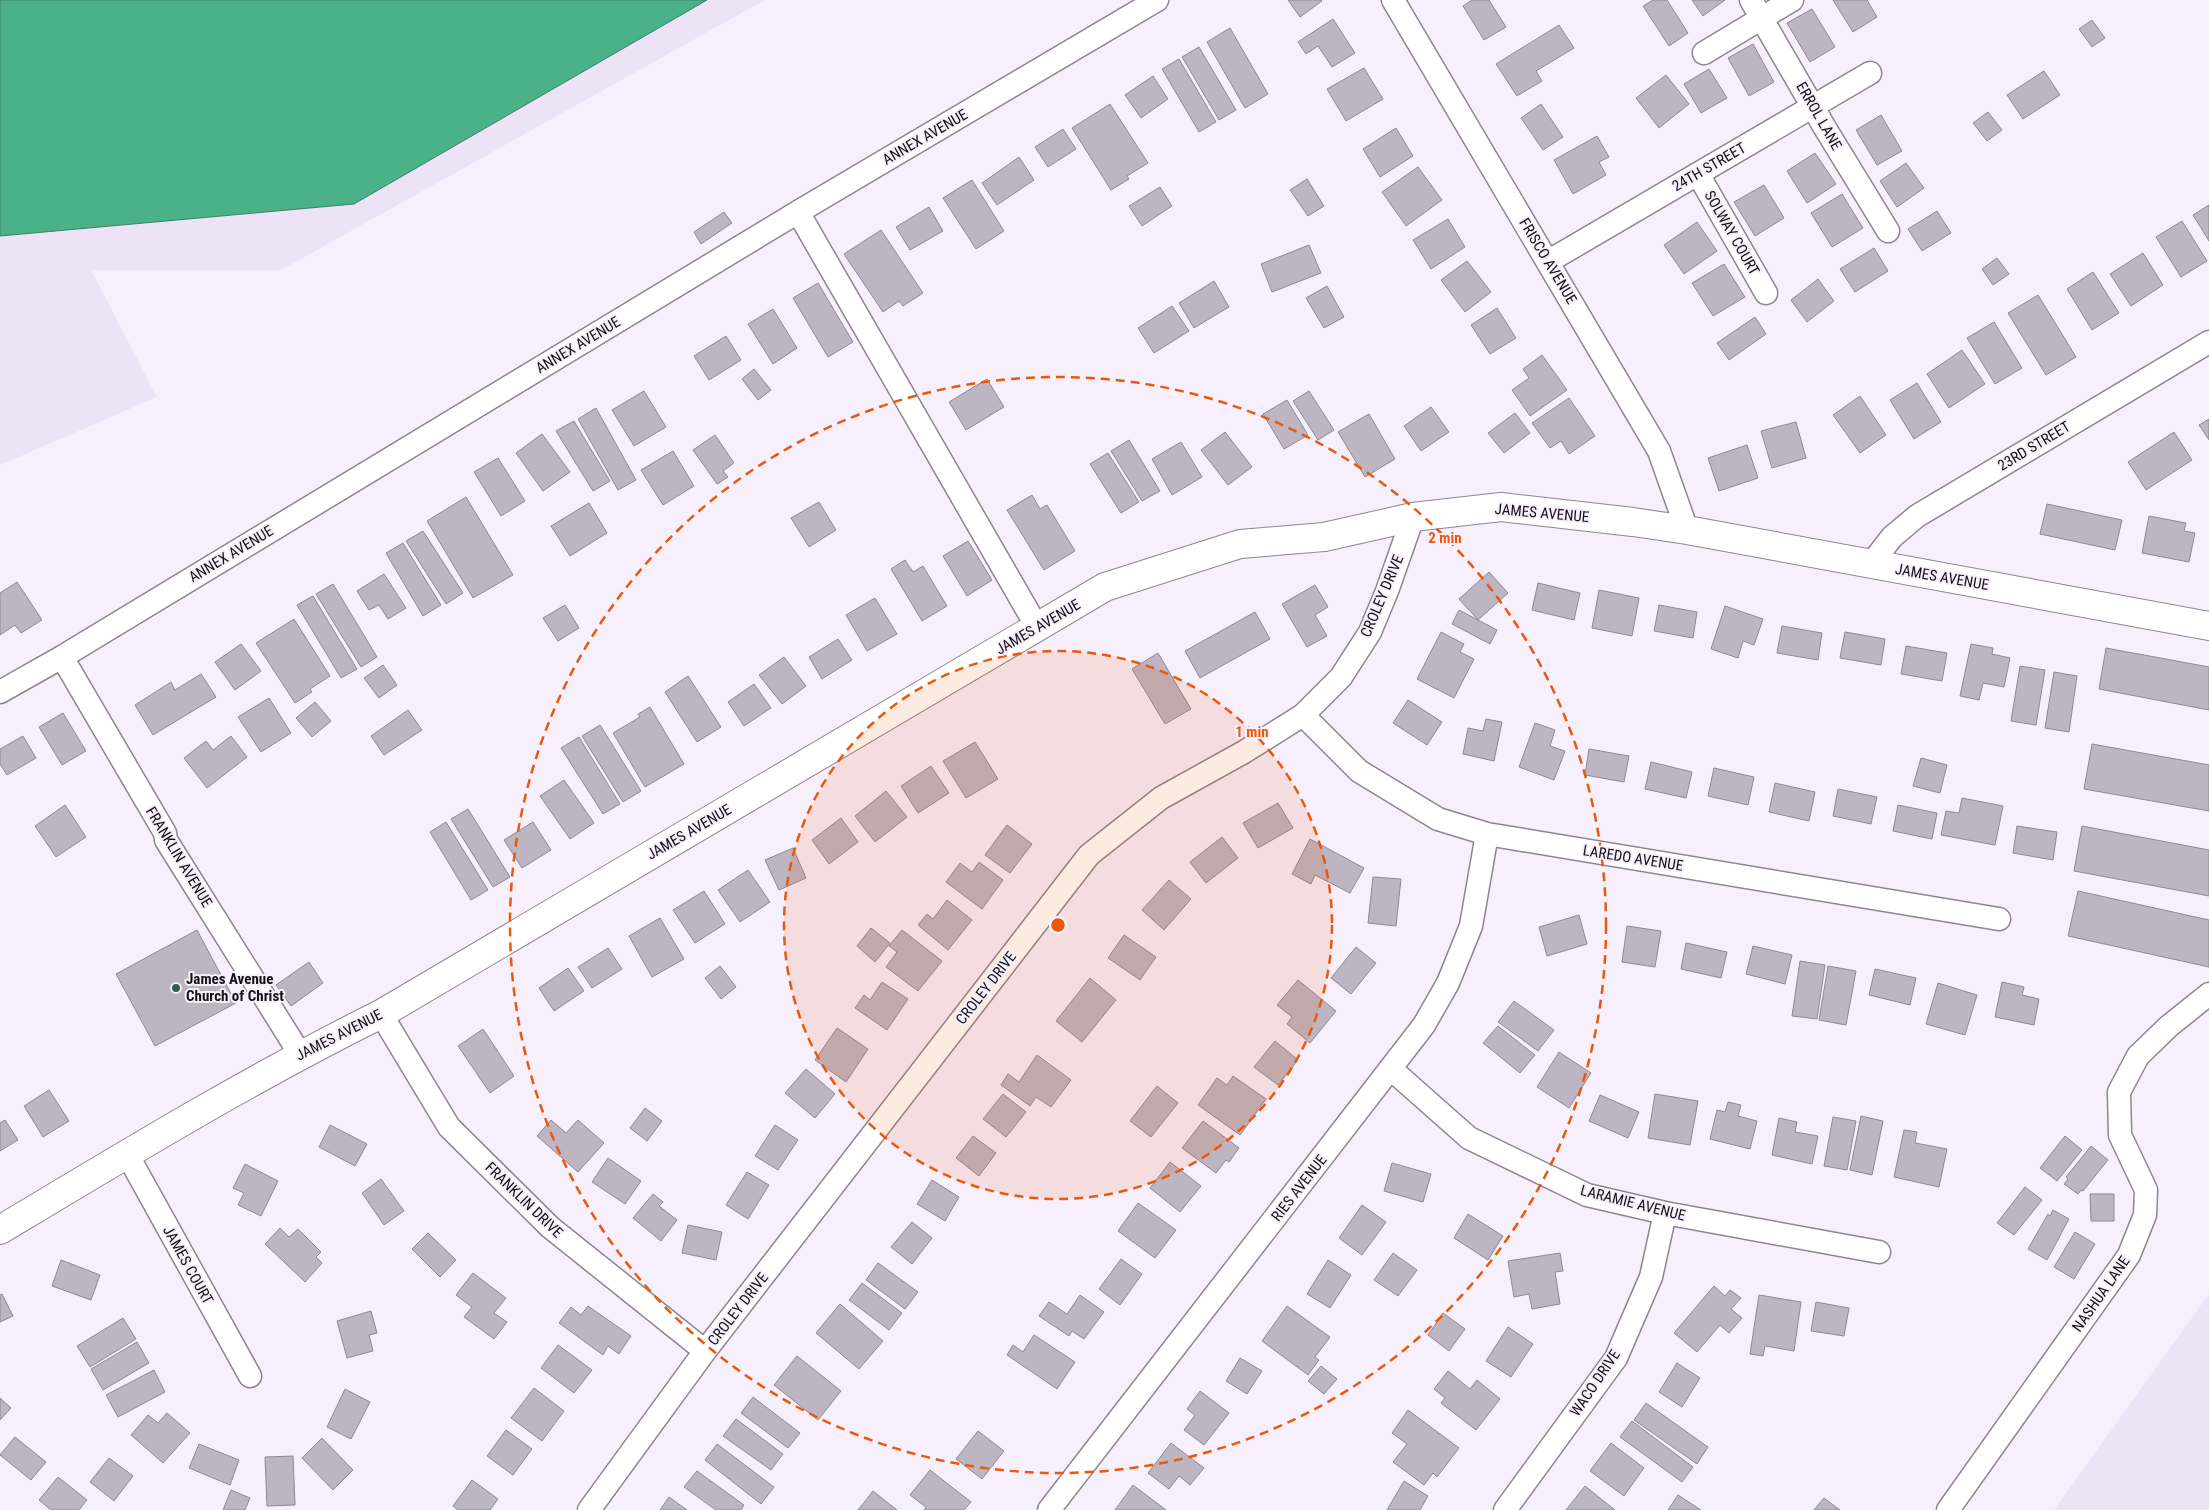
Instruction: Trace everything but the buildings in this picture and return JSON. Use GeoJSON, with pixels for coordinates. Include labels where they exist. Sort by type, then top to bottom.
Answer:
{"type":"FeatureCollection","features":[{"type":"Feature","properties":{"kind":"street","name":"ANNEX AVENUE"},"geometry":{"type":"LineString","coordinates":[[0,692],[62,657],[798,212],[1157,0]]}},
{"type":"Feature","properties":{"kind":"street","name":"FRISCO AVENUE"},"geometry":{"type":"LineString","coordinates":[[1393,0],[1549,261],[1659,451],[1687,530]]}},
{"type":"Feature","properties":{"kind":"street"},"geometry":{"type":"LineString","coordinates":[[1704,53],[1756,9],[1792,0]]}},
{"type":"Feature","properties":{"kind":"street","name":"ERROL LANE"},"geometry":{"type":"LineString","coordinates":[[1756,9],[1888,231]]}},
{"type":"Feature","properties":{"kind":"street","name":"24TH STREET"},"geometry":{"type":"LineString","coordinates":[[1549,261],[1870,73]]}},
{"type":"Feature","properties":{"kind":"street","name":"SOLWAY COURT"},"geometry":{"type":"LineString","coordinates":[[1698,174],[1766,293]]}},
{"type":"Feature","properties":{"kind":"street"},"geometry":{"type":"LineString","coordinates":[[798,212],[1037,628]]}},
{"type":"Feature","properties":{"kind":"street","name":"23RD STREET"},"geometry":{"type":"LineString","coordinates":[[1871,564],[1892,537],[1917,516],[2209,342]]}},
{"type":"Feature","properties":{"kind":"street","name":"JAMES AVENUE"},"geometry":{"type":"LineString","coordinates":[[0,1230],[300,1054],[381,1014],[1105,588],[1240,544],[1324,537],[1412,517],[1501,507],[1687,530],[2209,626]]}},
{"type":"Feature","properties":{"kind":"street","name":"CROLEY DRIVE"},"geometry":{"type":"LineString","coordinates":[[589,1510],[705,1351],[1089,854],[1162,798],[1244,752],[1303,715],[1341,677],[1370,632],[1387,592],[1412,517]]}},
{"type":"Feature","properties":{"kind":"street","name":"FRANKLIN AVENUE"},"geometry":{"type":"LineString","coordinates":[[62,657],[165,833],[166,840],[300,1054]]}},
{"type":"Feature","properties":{"kind":"street","name":"LAREDO AVENUE"},"geometry":{"type":"LineString","coordinates":[[1303,715],[1359,771],[1400,798],[1438,819],[1487,834],[1999,919]]}},
{"type":"Feature","properties":{"kind":"street","name":"RIES AVENUE"},"geometry":{"type":"LineString","coordinates":[[1049,1510],[1424,1025],[1448,983],[1471,926],[1487,834]]}},
{"type":"Feature","properties":{"kind":"street","name":"NASHUA LANE"},"geometry":{"type":"LineString","coordinates":[[1948,1510],[2129,1255],[2145,1215],[2146,1190],[2120,1135],[2119,1092],[2138,1056],[2169,1026],[2209,994]]}},
{"type":"Feature","properties":{"kind":"street","name":"FRANKLIN DRIVE"},"geometry":{"type":"LineString","coordinates":[[381,1014],[449,1126],[550,1227],[705,1351]]}},
{"type":"Feature","properties":{"kind":"street","name":"LARAMIE AVENUE"},"geometry":{"type":"LineString","coordinates":[[1391,1069],[1468,1138],[1587,1195],[1665,1213],[1879,1252]]}},
{"type":"Feature","properties":{"kind":"street","name":"JAMES COURT"},"geometry":{"type":"LineString","coordinates":[[127,1154],[250,1376]]}},
{"type":"Feature","properties":{"kind":"street","name":"WACO DRIVE"},"geometry":{"type":"LineString","coordinates":[[1505,1510],[1616,1358],[1651,1277],[1665,1213]]}},
{"type":"Feature","properties":{"kind":"shaded area"},"geometry":{"type":"Polygon","coordinates":[[[0,0],[765,0],[281,270],[91,270],[157,397],[0,465],[0,0]]]}},
{"type":"Feature","properties":{"kind":"shaded area"},"geometry":{"type":"Polygon","coordinates":[[[0,0],[707,0],[354,204],[0,236],[0,0]]]}},
{"type":"Feature","properties":{"kind":"shaded area"},"geometry":{"type":"Polygon","coordinates":[[[2209,1294],[2209,1510],[2054,1510],[2209,1294]]]}},
{"type":"Feature","properties":{"kind":"place","name":"James Avenue Church of Christ"},"geometry":{"type":"Point","coordinates":[176,988]}}]}
